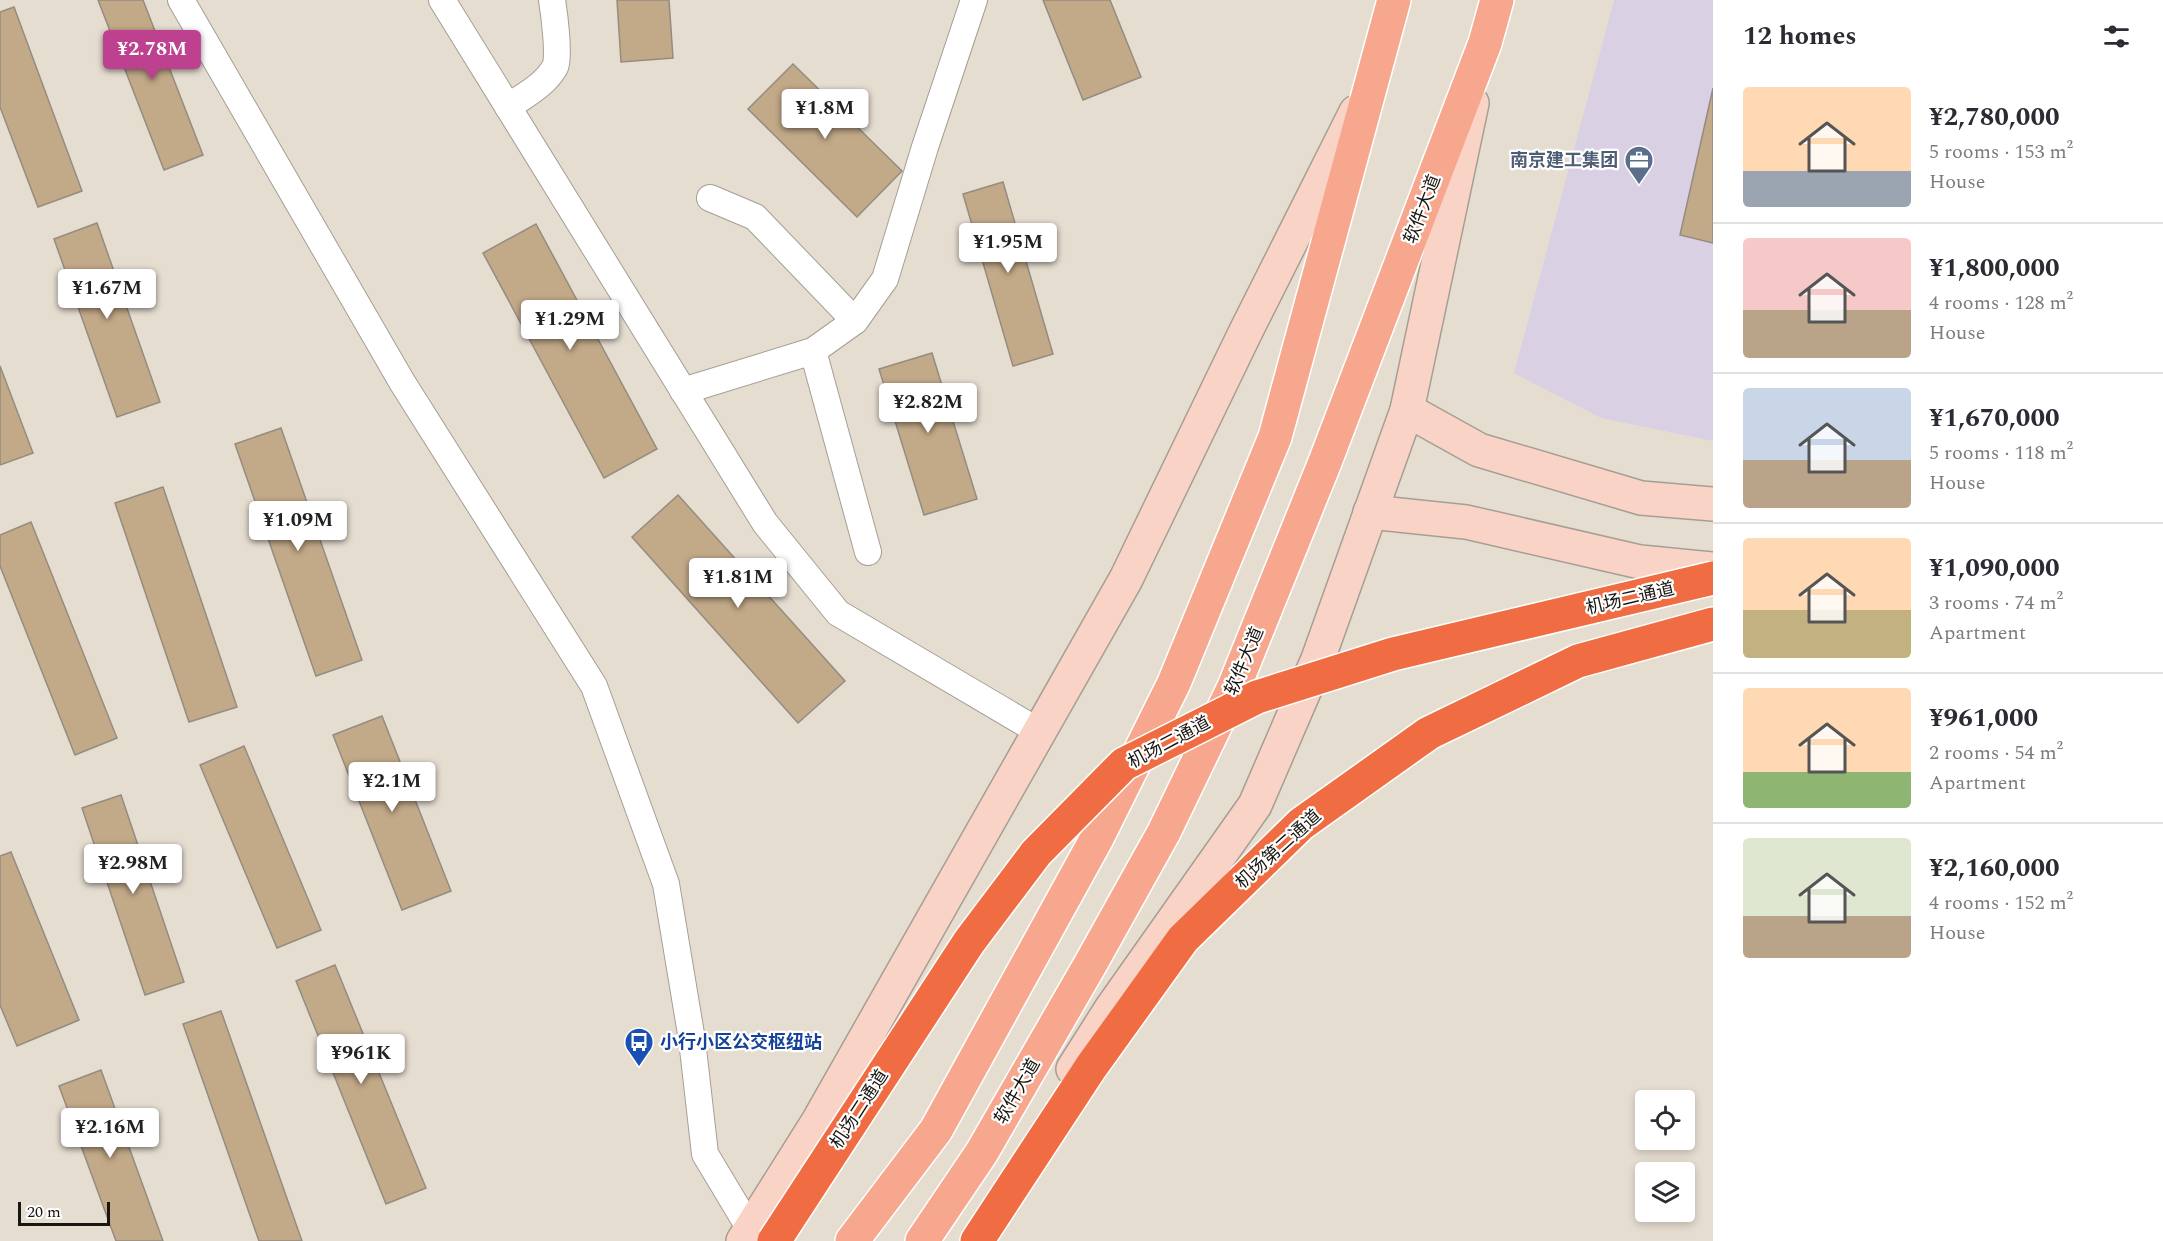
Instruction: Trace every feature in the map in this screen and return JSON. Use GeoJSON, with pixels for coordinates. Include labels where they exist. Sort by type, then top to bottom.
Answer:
{"type":"FeatureCollection","features":[{"type":"Feature","properties":{"kind":"highway","name":"机场二通道"},"geometry":{"type":"LineString","coordinates":[[757,1239],[874,1085],[975,933],[1036,853],[1124,764],[1268,693],[1393,654],[1713,578]]}},
{"type":"Feature","properties":{"kind":"highway","name":"机场第二通道"},"geometry":{"type":"LineString","coordinates":[[977,1241],[1091,1067],[1183,939],[1301,824],[1429,733],[1578,661],[1713,624]]}},
{"type":"Feature","properties":{"kind":"main road"},"geometry":{"type":"LineString","coordinates":[[852,1241],[936,1130],[1097,838],[1174,682],[1275,437],[1394,0]]}},
{"type":"Feature","properties":{"kind":"main road","name":"软件大道"},"geometry":{"type":"LineString","coordinates":[[922,1241],[981,1152],[1164,832],[1234,687],[1325,462],[1485,43],[1497,0]]}},
{"type":"Feature","properties":{"kind":"street"},"geometry":{"type":"LineString","coordinates":[[181,0],[402,382],[594,686],[666,884],[692,1040],[705,1154],[757,1239]]}},
{"type":"Feature","properties":{"kind":"street"},"geometry":{"type":"LineString","coordinates":[[442,0],[765,523],[838,613],[1038,731]]}},
{"type":"Feature","properties":{"kind":"street"},"geometry":{"type":"LineString","coordinates":[[508,107],[543,83],[556,64],[555,16],[552,0]]}},
{"type":"Feature","properties":{"kind":"street"},"geometry":{"type":"LineString","coordinates":[[683,391],[813,351],[855,321],[885,279],[925,147],[974,0]]}},
{"type":"Feature","properties":{"kind":"street","name":"软件大道"},"geometry":{"type":"LineString","coordinates":[[965,1241],[1111,1009],[1255,805],[1318,658],[1407,410],[1485,43]]}},
{"type":"Feature","properties":{"kind":"street"},"geometry":{"type":"LineString","coordinates":[[757,1239],[819,1120],[1126,579],[1246,331],[1373,78]]}},
{"type":"Feature","properties":{"kind":"street"},"geometry":{"type":"LineString","coordinates":[[710,198],[755,217],[855,321]]}},
{"type":"Feature","properties":{"kind":"street"},"geometry":{"type":"LineString","coordinates":[[813,351],[868,552]]}},
{"type":"Feature","properties":{"kind":"street"},"geometry":{"type":"LineString","coordinates":[[1407,410],[1479,450],[1641,498],[1713,504]]}},
{"type":"Feature","properties":{"kind":"street"},"geometry":{"type":"LineString","coordinates":[[1370,512],[1466,522],[1640,562],[1713,569]]}},
{"type":"Feature","properties":{"kind":"shaded area","name":"南京建工集团"},"geometry":{"type":"Polygon","coordinates":[[[1614,0],[1713,0],[1713,441],[1601,418],[1514,373],[1614,0]]]}},
{"type":"Feature","properties":{"kind":"building"},"geometry":{"type":"Polygon","coordinates":[[[98,0],[143,0],[203,155],[164,170],[98,0]]]}},
{"type":"Feature","properties":{"kind":"building"},"geometry":{"type":"Polygon","coordinates":[[[617,0],[669,0],[673,58],[621,62],[617,0]]]}},
{"type":"Feature","properties":{"kind":"building"},"geometry":{"type":"Polygon","coordinates":[[[1043,0],[1110,0],[1141,77],[1083,100],[1043,0]]]}},
{"type":"Feature","properties":{"kind":"building"},"geometry":{"type":"Polygon","coordinates":[[[14,7],[82,191],[38,207],[0,107],[0,12],[14,7]]]}},
{"type":"Feature","properties":{"kind":"building"},"geometry":{"type":"Polygon","coordinates":[[[793,64],[902,171],[857,217],[748,109],[793,64]]]}},
{"type":"Feature","properties":{"kind":"building"},"geometry":{"type":"Polygon","coordinates":[[[1713,88],[1713,243],[1680,235],[1713,88]]]}},
{"type":"Feature","properties":{"kind":"building"},"geometry":{"type":"Polygon","coordinates":[[[1003,182],[1053,354],[1013,366],[963,194],[1003,182]]]}},
{"type":"Feature","properties":{"kind":"building"},"geometry":{"type":"Polygon","coordinates":[[[97,223],[160,402],[117,417],[54,239],[97,223]]]}},
{"type":"Feature","properties":{"kind":"building"},"geometry":{"type":"Polygon","coordinates":[[[536,224],[657,449],[604,478],[483,253],[536,224]]]}},
{"type":"Feature","properties":{"kind":"building"},"geometry":{"type":"Polygon","coordinates":[[[932,353],[977,499],[924,515],[879,369],[932,353]]]}},
{"type":"Feature","properties":{"kind":"building"},"geometry":{"type":"Polygon","coordinates":[[[0,366],[33,453],[0,465],[0,366]]]}},
{"type":"Feature","properties":{"kind":"building"},"geometry":{"type":"Polygon","coordinates":[[[281,428],[362,660],[316,676],[235,444],[281,428]]]}},
{"type":"Feature","properties":{"kind":"building"},"geometry":{"type":"Polygon","coordinates":[[[163,487],[237,707],[189,722],[115,503],[163,487]]]}},
{"type":"Feature","properties":{"kind":"building"},"geometry":{"type":"Polygon","coordinates":[[[678,495],[845,681],[798,723],[632,537],[678,495]]]}},
{"type":"Feature","properties":{"kind":"building"},"geometry":{"type":"Polygon","coordinates":[[[31,522],[117,738],[75,755],[0,566],[0,535],[31,522]]]}},
{"type":"Feature","properties":{"kind":"building"},"geometry":{"type":"Polygon","coordinates":[[[382,716],[451,891],[402,910],[333,735],[382,716]]]}},
{"type":"Feature","properties":{"kind":"building"},"geometry":{"type":"Polygon","coordinates":[[[244,746],[321,930],[277,948],[200,765],[244,746]]]}},
{"type":"Feature","properties":{"kind":"building"},"geometry":{"type":"Polygon","coordinates":[[[121,795],[184,982],[145,995],[82,808],[121,795]]]}},
{"type":"Feature","properties":{"kind":"building"},"geometry":{"type":"Polygon","coordinates":[[[11,852],[79,1020],[17,1046],[0,1005],[0,856],[11,852]]]}},
{"type":"Feature","properties":{"kind":"building"},"geometry":{"type":"Polygon","coordinates":[[[335,965],[426,1188],[386,1204],[296,981],[335,965]]]}},
{"type":"Feature","properties":{"kind":"building"},"geometry":{"type":"Polygon","coordinates":[[[221,1011],[302,1241],[259,1241],[183,1024],[221,1011]]]}},
{"type":"Feature","properties":{"kind":"building"},"geometry":{"type":"Polygon","coordinates":[[[101,1070],[163,1241],[116,1241],[59,1086],[101,1070]]]}},
{"type":"Feature","properties":{"kind":"place","name":"南京建工集团"},"geometry":{"type":"Point","coordinates":[1639,186]}},
{"type":"Feature","properties":{"kind":"place","name":"小行小区公交枢纽站"},"geometry":{"type":"Point","coordinates":[639,1068]}}]}
